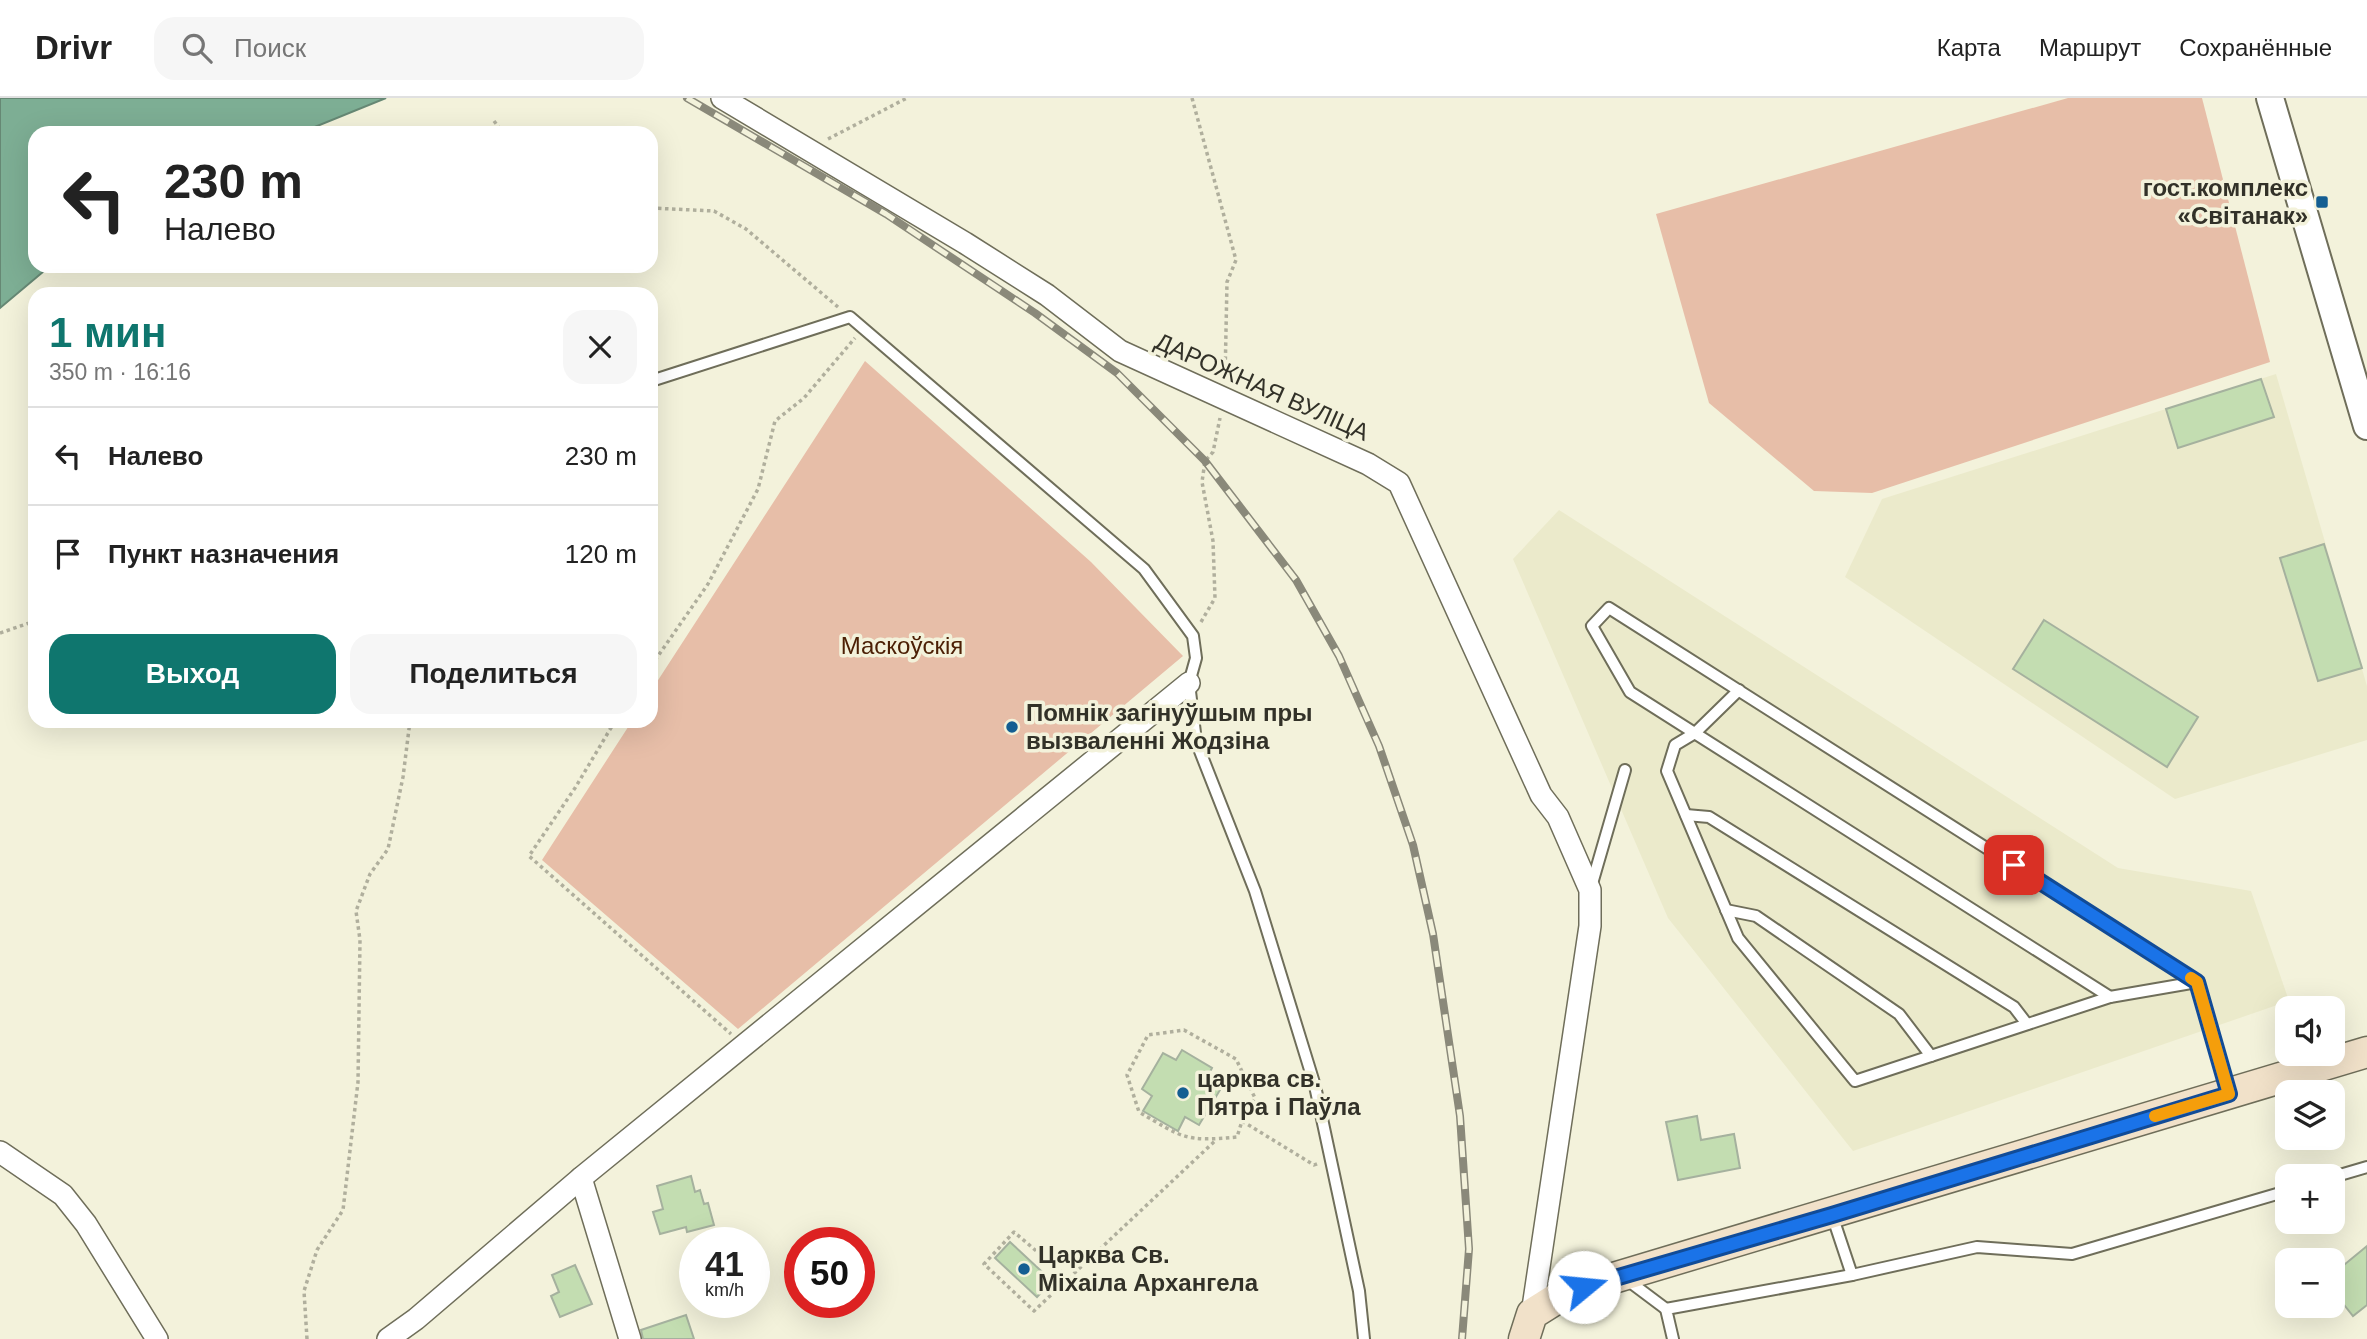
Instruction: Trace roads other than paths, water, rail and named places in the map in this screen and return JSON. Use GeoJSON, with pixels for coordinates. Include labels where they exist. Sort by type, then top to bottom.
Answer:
{"type":"FeatureCollection","features":[{"type":"Feature","properties":{"kind":"main road"},"geometry":{"type":"LineString","coordinates":[[1528,1326],[1567,1293],[1621,1275],[1832,1215],[2367,1052]]}},
{"type":"Feature","properties":{"kind":"street","name":"ДАРОЖНАЯ ВУЛІЦА"},"geometry":{"type":"LineString","coordinates":[[722,98],[1047,295],[1120,351],[1368,464],[1399,483],[1541,795],[1558,817],[1591,890]]}},
{"type":"Feature","properties":{"kind":"street"},"geometry":{"type":"LineString","coordinates":[[2270,98],[2367,426]]}},
{"type":"Feature","properties":{"kind":"street"},"geometry":{"type":"LineString","coordinates":[[388,1339],[416,1319],[581,1178],[1189,684]]}},
{"type":"Feature","properties":{"kind":"street"},"geometry":{"type":"LineString","coordinates":[[1528,1326],[1590,926],[1591,890]]}},
{"type":"Feature","properties":{"kind":"street"},"geometry":{"type":"LineString","coordinates":[[0,1152],[63,1195],[86,1224],[157,1339]]}},
{"type":"Feature","properties":{"kind":"street"},"geometry":{"type":"LineString","coordinates":[[581,1178],[630,1339]]}},
{"type":"Feature","properties":{"kind":"lane"},"geometry":{"type":"LineString","coordinates":[[658,379],[850,317],[1144,569],[1193,636],[1196,658],[1189,684],[1196,741],[1255,891],[1315,1086],[1359,1291],[1364,1339]]}},
{"type":"Feature","properties":{"kind":"lane"},"geometry":{"type":"LineString","coordinates":[[2110,997],[1630,692],[1592,625],[1609,608],[2197,982],[2229,1094]]}},
{"type":"Feature","properties":{"kind":"lane"},"geometry":{"type":"LineString","coordinates":[[1739,690],[1695,733],[1675,745],[1667,771],[1738,938],[1856,1081],[2110,997],[2197,982]]}},
{"type":"Feature","properties":{"kind":"lane"},"geometry":{"type":"LineString","coordinates":[[1591,890],[1625,770]]}},
{"type":"Feature","properties":{"kind":"lane"},"geometry":{"type":"LineString","coordinates":[[1686,815],[1709,817],[2014,1007],[2028,1024]]}},
{"type":"Feature","properties":{"kind":"lane"},"geometry":{"type":"LineString","coordinates":[[1726,910],[1756,916],[1899,1014],[1931,1056]]}},
{"type":"Feature","properties":{"kind":"lane"},"geometry":{"type":"LineString","coordinates":[[2345,1173],[2367,1167]]}},
{"type":"Feature","properties":{"kind":"lane"},"geometry":{"type":"LineString","coordinates":[[1666,1309],[1852,1275],[1977,1247],[2073,1254],[2275,1195]]}},
{"type":"Feature","properties":{"kind":"lane"},"geometry":{"type":"LineString","coordinates":[[1832,1215],[1852,1275]]}},
{"type":"Feature","properties":{"kind":"lane"},"geometry":{"type":"LineString","coordinates":[[1621,1275],[1666,1309],[1673,1339]]}},
{"type":"Feature","properties":{"kind":"railway"},"geometry":{"type":"LineString","coordinates":[[687,98],[886,214],[1035,313],[1117,373],[1205,461],[1296,580],[1339,656],[1379,746],[1413,845],[1433,934],[1460,1116],[1469,1249],[1462,1339]]}},
{"type":"Feature","properties":{"kind":"place","name":"гост.комплекс «Світанак»"},"geometry":{"type":"Point","coordinates":[2322,202]}},
{"type":"Feature","properties":{"kind":"place","name":"Помнік загінуўшым пры вызваленні Жодзіна"},"geometry":{"type":"Point","coordinates":[1012,727]}},
{"type":"Feature","properties":{"kind":"place","name":"царква св. Пятра і Паўла"},"geometry":{"type":"Point","coordinates":[1183,1093]}},
{"type":"Feature","properties":{"kind":"place","name":"Царква Св. Міхаіла Архангела"},"geometry":{"type":"Point","coordinates":[1024,1269]}},
{"type":"Feature","properties":{"kind":"park label","name":"Маскоўскія"},"geometry":{"type":"Point","coordinates":[902,646]}}]}
